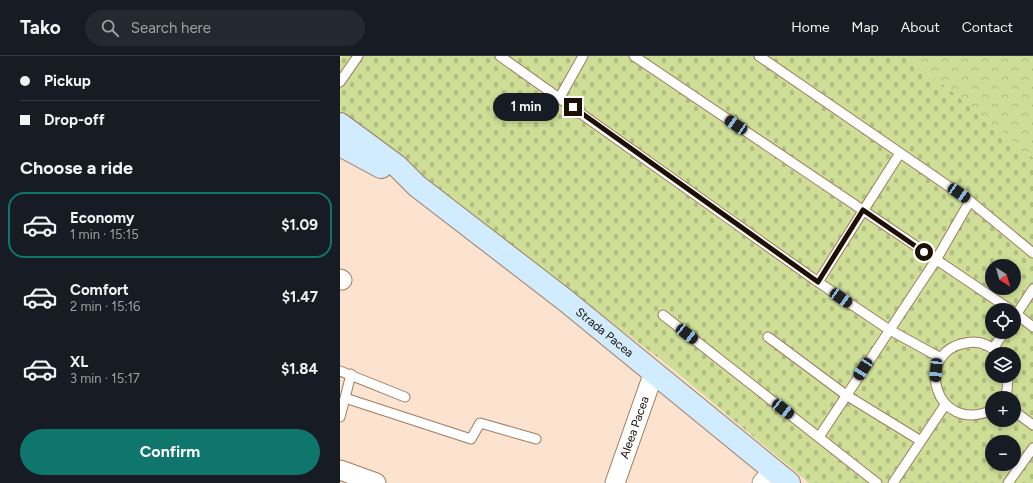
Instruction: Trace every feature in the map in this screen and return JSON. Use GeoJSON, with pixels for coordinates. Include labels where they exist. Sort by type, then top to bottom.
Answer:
{"type":"FeatureCollection","features":[{"type":"Feature","properties":{"kind":"main road","name":"Strada Pacea"},"geometry":{"type":"LineString","coordinates":[[340,124],[396,166],[417,186],[565,300],[654,372],[775,479]]}},
{"type":"Feature","properties":{"kind":"main road","name":"Strada Pacea"},"geometry":{"type":"LineString","coordinates":[[340,145],[417,186]]}},
{"type":"Feature","properties":{"kind":"street","name":"Aleea Pacea"},"geometry":{"type":"LineString","coordinates":[[615,483],[654,372]]}},
{"type":"Feature","properties":{"kind":"street"},"geometry":{"type":"LineString","coordinates":[[340,470],[376,483]]}},
{"type":"Feature","properties":{"kind":"lane"},"geometry":{"type":"LineString","coordinates":[[340,82],[358,56]]}},
{"type":"Feature","properties":{"kind":"lane"},"geometry":{"type":"LineString","coordinates":[[500,56],[560,97],[818,282],[888,329],[941,358]]}},
{"type":"Feature","properties":{"kind":"lane"},"geometry":{"type":"LineString","coordinates":[[560,97],[584,56]]}},
{"type":"Feature","properties":{"kind":"lane"},"geometry":{"type":"LineString","coordinates":[[634,56],[999,303]]}},
{"type":"Feature","properties":{"kind":"lane"},"geometry":{"type":"LineString","coordinates":[[760,56],[970,201],[1033,253]]}},
{"type":"Feature","properties":{"kind":"lane"},"geometry":{"type":"LineString","coordinates":[[818,282],[900,153]]}},
{"type":"Feature","properties":{"kind":"lane"},"geometry":{"type":"LineString","coordinates":[[819,437],[888,329],[936,260],[970,201]]}},
{"type":"Feature","properties":{"kind":"lane"},"geometry":{"type":"LineString","coordinates":[[1021,305],[1033,290]]}},
{"type":"Feature","properties":{"kind":"lane"},"geometry":{"type":"LineString","coordinates":[[663,315],[877,483]]}},
{"type":"Feature","properties":{"kind":"lane"},"geometry":{"type":"LineString","coordinates":[[1021,318],[1033,327]]}},
{"type":"Feature","properties":{"kind":"lane"},"geometry":{"type":"LineString","coordinates":[[768,337],[846,395],[921,441]]}},
{"type":"Feature","properties":{"kind":"lane"},"geometry":{"type":"LineString","coordinates":[[985,413],[968,416],[956,412],[945,405],[938,394],[935,382],[936,370],[941,358],[949,349],[965,343],[983,343],[990,347]]}},
{"type":"Feature","properties":{"kind":"lane"},"geometry":{"type":"LineString","coordinates":[[340,370],[405,396]]}},
{"type":"Feature","properties":{"kind":"lane"},"geometry":{"type":"LineString","coordinates":[[340,417],[351,374]]}},
{"type":"Feature","properties":{"kind":"lane"},"geometry":{"type":"LineString","coordinates":[[345,398],[471,439],[480,423],[536,439]]}},
{"type":"Feature","properties":{"kind":"lane"},"geometry":{"type":"LineString","coordinates":[[893,483],[945,405]]}},
{"type":"Feature","properties":{"kind":"lane"},"geometry":{"type":"LineString","coordinates":[[1021,416],[1033,425]]}},
{"type":"Feature","properties":{"kind":"lane"},"geometry":{"type":"LineString","coordinates":[[1008,483],[1033,448]]}},
{"type":"Feature","properties":{"kind":"green space"},"geometry":{"type":"Polygon","coordinates":[[[342,56],[908,56],[1033,158],[1033,483],[809,483],[664,362],[340,118],[340,59],[342,56]]]}},
{"type":"Feature","properties":{"kind":"green space"},"geometry":{"type":"Polygon","coordinates":[[[908,56],[1033,56],[1033,158],[908,56]]]}},
{"type":"Feature","properties":{"kind":"route"},"geometry":{"type":"LineString","coordinates":[[573,107],[818,282],[863,210],[924,252]]}}]}
